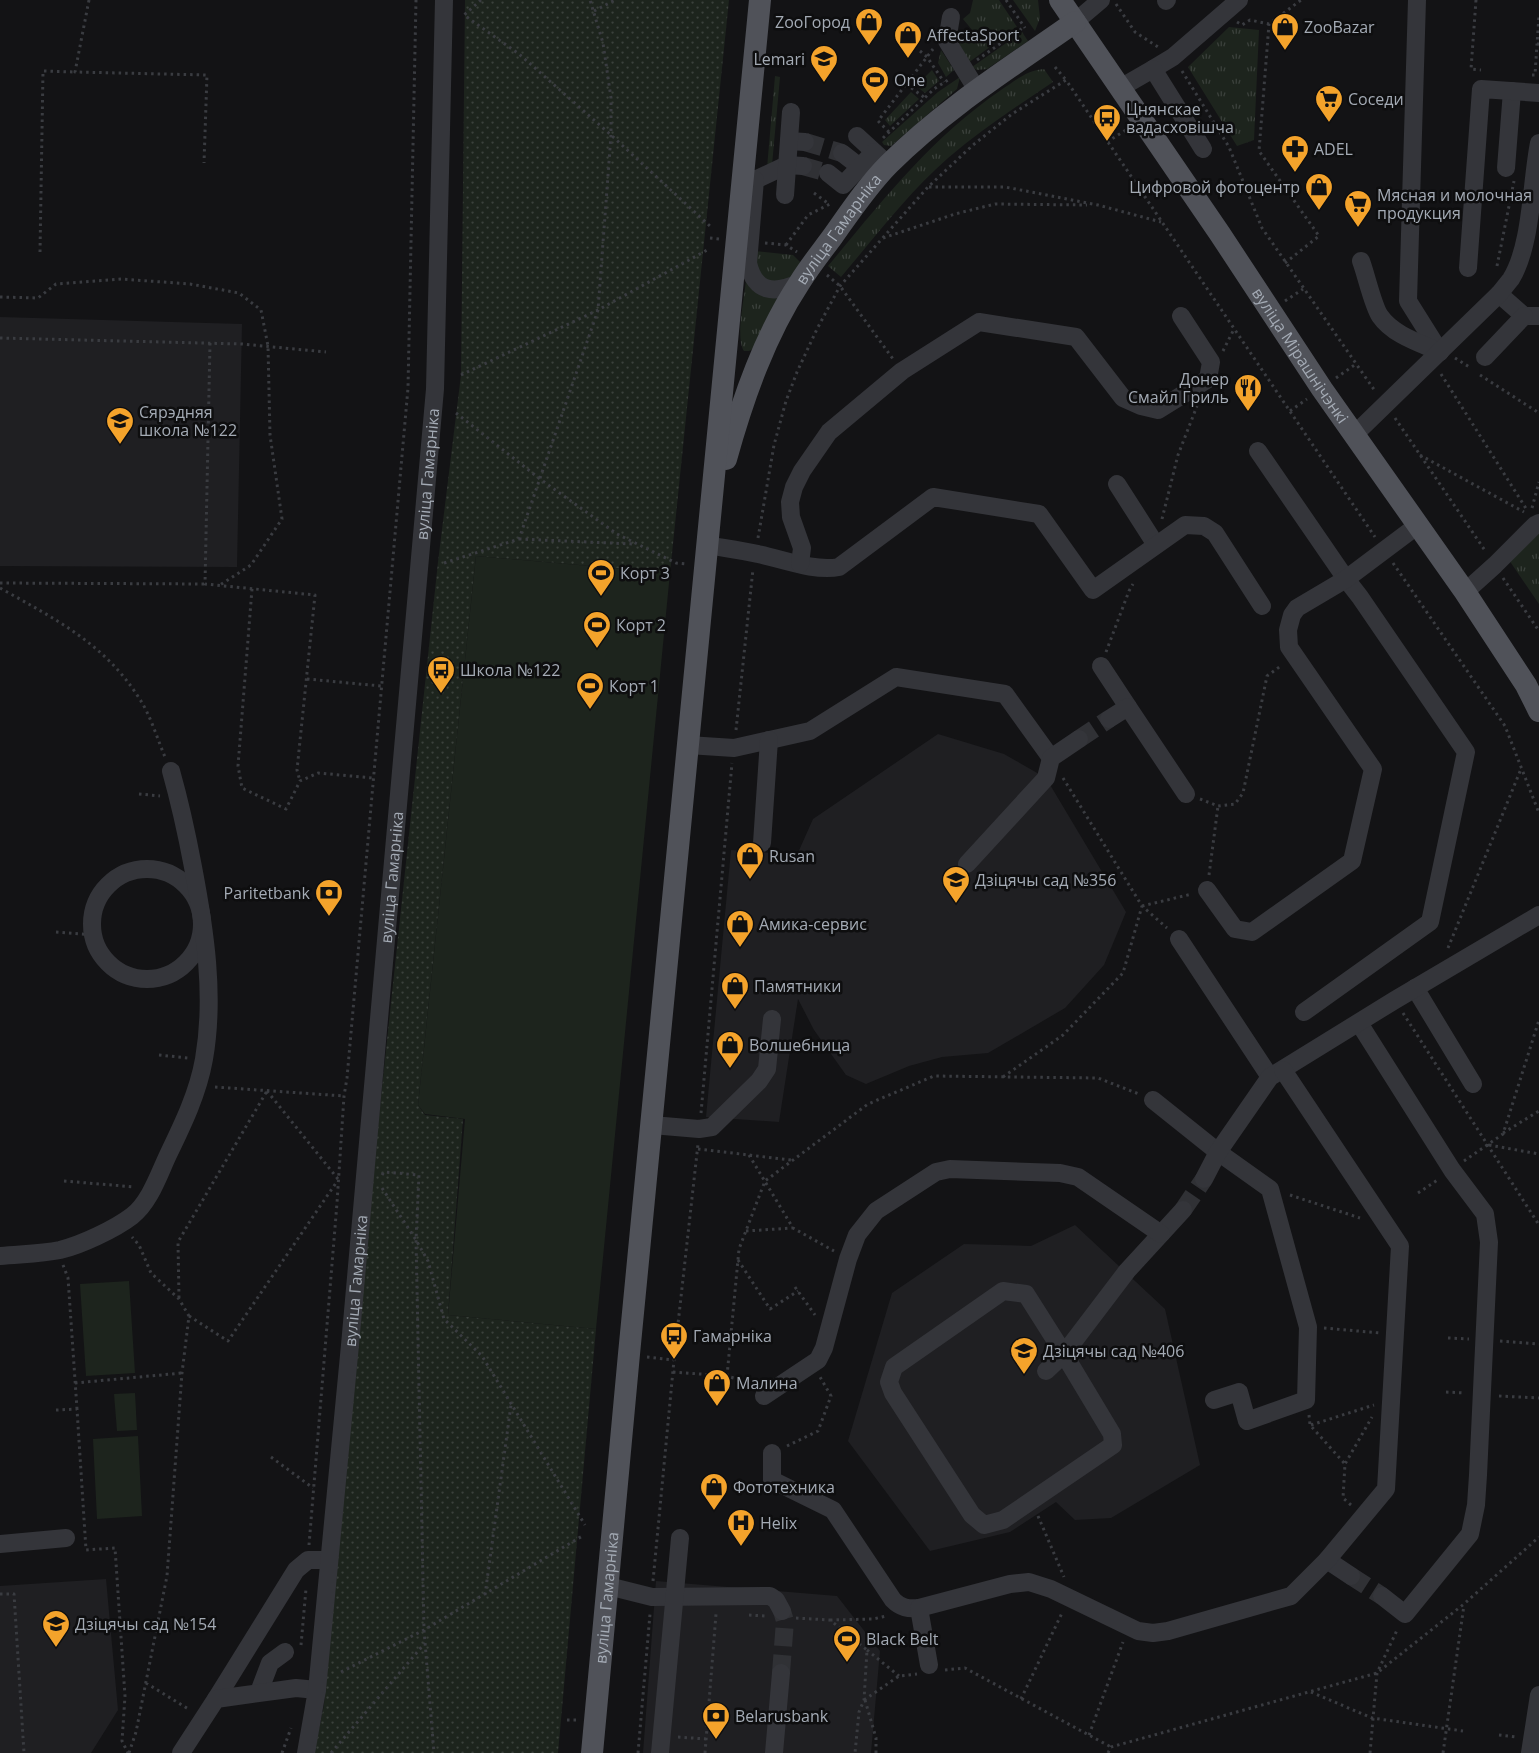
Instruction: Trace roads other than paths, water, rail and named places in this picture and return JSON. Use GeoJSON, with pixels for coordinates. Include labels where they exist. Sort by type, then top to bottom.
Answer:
{"type":"FeatureCollection","features":[{"type":"Feature","properties":{"kind":"main road","name":"вуліца Гамарніка"},"geometry":{"type":"LineString","coordinates":[[592,1753],[707,545],[750,180],[760,0]]}},
{"type":"Feature","properties":{"kind":"main road","name":"вуліца Мірашнічэнкі"},"geometry":{"type":"LineString","coordinates":[[1060,0],[1220,234],[1322,388],[1465,592],[1526,685],[1539,710]]}},
{"type":"Feature","properties":{"kind":"main road","name":"вуліца Гамарніка"},"geometry":{"type":"LineString","coordinates":[[710,516],[748,389],[770,336],[799,283],[852,209],[881,159],[1075,22]]}},
{"type":"Feature","properties":{"kind":"street","name":"вуліца Гамарніка"},"geometry":{"type":"LineString","coordinates":[[306,1753],[317,1690],[330,1560],[435,390],[444,0]]}},
{"type":"Feature","properties":{"kind":"street"},"geometry":{"type":"LineString","coordinates":[[1075,22],[1108,0]]}},
{"type":"Feature","properties":{"kind":"street"},"geometry":{"type":"LineString","coordinates":[[1120,88],[1173,57],[1239,0]]}},
{"type":"Feature","properties":{"kind":"street"},"geometry":{"type":"LineString","coordinates":[[1417,0],[1408,301],[1442,358]]}},
{"type":"Feature","properties":{"kind":"street"},"geometry":{"type":"LineString","coordinates":[[951,17],[941,43],[977,90]]}},
{"type":"Feature","properties":{"kind":"street"},"geometry":{"type":"LineString","coordinates":[[1153,68],[1203,149]]}},
{"type":"Feature","properties":{"kind":"street"},"geometry":{"type":"LineString","coordinates":[[1468,268],[1481,89],[1539,93]]}},
{"type":"Feature","properties":{"kind":"street"},"geometry":{"type":"LineString","coordinates":[[1511,170],[1512,91]]}},
{"type":"Feature","properties":{"kind":"street"},"geometry":{"type":"LineString","coordinates":[[785,195],[796,154],[791,112]]}},
{"type":"Feature","properties":{"kind":"street"},"geometry":{"type":"LineString","coordinates":[[856,172],[835,163],[843,185],[856,172],[881,159],[861,132]]}},
{"type":"Feature","properties":{"kind":"street"},"geometry":{"type":"LineString","coordinates":[[1355,434],[1442,358],[1511,278],[1533,228],[1534,168],[1539,143]]}},
{"type":"Feature","properties":{"kind":"street"},"geometry":{"type":"LineString","coordinates":[[796,154],[750,180],[748,263],[751,275],[756,282],[765,288],[776,290],[788,288],[799,283]]}},
{"type":"Feature","properties":{"kind":"street"},"geometry":{"type":"LineString","coordinates":[[1361,261],[1379,315],[1405,336],[1442,358]]}},
{"type":"Feature","properties":{"kind":"street"},"geometry":{"type":"LineString","coordinates":[[1485,356],[1531,316],[1499,294]]}},
{"type":"Feature","properties":{"kind":"street"},"geometry":{"type":"LineString","coordinates":[[800,564],[802,548],[791,517],[790,502],[794,487],[802,471],[829,432],[910,366],[979,322],[1076,337],[1123,398],[1141,406],[1158,410],[1208,379],[1211,362],[1181,316]]}},
{"type":"Feature","properties":{"kind":"street"},"geometry":{"type":"LineString","coordinates":[[1258,451],[1466,752],[1430,922],[1304,1012]]}},
{"type":"Feature","properties":{"kind":"street"},"geometry":{"type":"LineString","coordinates":[[1117,484],[1156,545]]}},
{"type":"Feature","properties":{"kind":"street"},"geometry":{"type":"LineString","coordinates":[[707,545],[755,553],[800,564],[831,568],[839,567],[932,497],[1038,514],[1094,590],[1185,525],[1204,526],[1215,533],[1262,606]]}},
{"type":"Feature","properties":{"kind":"street"},"geometry":{"type":"LineString","coordinates":[[1465,592],[1535,525],[1535,520]]}},
{"type":"Feature","properties":{"kind":"street"},"geometry":{"type":"LineString","coordinates":[[1207,890],[1235,929],[1252,932],[1352,861],[1373,769],[1289,647],[1288,630],[1292,615],[1297,608],[1346,579],[1418,525]]}},
{"type":"Feature","properties":{"kind":"street"},"geometry":{"type":"LineString","coordinates":[[1101,666],[1186,794]]}},
{"type":"Feature","properties":{"kind":"street"},"geometry":{"type":"LineString","coordinates":[[688,745],[734,748],[810,731],[896,677],[1005,694],[1051,758]]}},
{"type":"Feature","properties":{"kind":"street"},"geometry":{"type":"LineString","coordinates":[[1109,719],[1128,707]]}},
{"type":"Feature","properties":{"kind":"street"},"geometry":{"type":"LineString","coordinates":[[967,864],[1046,778],[1051,758],[1079,739]]}},
{"type":"Feature","properties":{"kind":"street"},"geometry":{"type":"LineString","coordinates":[[762,843],[769,740]]}},
{"type":"Feature","properties":{"kind":"street"},"geometry":{"type":"LineString","coordinates":[[0,1256],[60,1250],[84,1242],[132,1216],[141,1207],[152,1189],[198,1086],[204,1059],[208,998],[202,915],[179,798],[171,771]]}},
{"type":"Feature","properties":{"kind":"street"},"geometry":{"type":"LineString","coordinates":[[137,870],[154,870],[171,875],[185,885],[195,899],[202,915],[201,932],[196,949],[186,963],[172,973],[156,979],[139,979],[123,974],[109,965],[98,951],[92,935],[92,918],[97,901],[106,887],[120,876],[137,870]]}},
{"type":"Feature","properties":{"kind":"street"},"geometry":{"type":"LineString","coordinates":[[1204,1179],[1218,1152],[1277,1073],[1395,1000],[1539,915]]}},
{"type":"Feature","properties":{"kind":"street"},"geometry":{"type":"LineString","coordinates":[[772,1453],[772,1480],[833,1510],[893,1600],[900,1606],[915,1609],[1010,1584],[1030,1582],[1069,1597],[1138,1631],[1154,1634],[1291,1596],[1327,1560],[1386,1489],[1400,1246],[1179,939]]}},
{"type":"Feature","properties":{"kind":"street"},"geometry":{"type":"LineString","coordinates":[[1415,988],[1473,1084]]}},
{"type":"Feature","properties":{"kind":"street"},"geometry":{"type":"LineString","coordinates":[[652,1125],[699,1129],[712,1127],[760,1081],[767,1069],[772,1019]]}},
{"type":"Feature","properties":{"kind":"street"},"geometry":{"type":"LineString","coordinates":[[1359,1022],[1452,1170],[1485,1214],[1489,1242],[1476,1505],[1470,1534],[1405,1614],[1382,1596]]}},
{"type":"Feature","properties":{"kind":"street"},"geometry":{"type":"LineString","coordinates":[[1153,1100],[1218,1152],[1270,1189],[1308,1327],[1306,1400],[1247,1421],[1238,1392],[1214,1400]]}},
{"type":"Feature","properties":{"kind":"street"},"geometry":{"type":"LineString","coordinates":[[764,1396],[818,1360],[824,1348],[848,1259],[857,1235],[876,1211],[936,1172],[950,1169],[1060,1173],[1078,1177],[1162,1234]]}},
{"type":"Feature","properties":{"kind":"street"},"geometry":{"type":"LineString","coordinates":[[1046,1371],[1064,1354],[1126,1272],[1183,1210]]}},
{"type":"Feature","properties":{"kind":"street"},"geometry":{"type":"LineString","coordinates":[[1003,1290],[1026,1294],[1064,1354],[1112,1434],[1113,1445],[1004,1520],[984,1525],[972,1516],[893,1393],[889,1382],[894,1367],[1003,1290]]}},
{"type":"Feature","properties":{"kind":"street"},"geometry":{"type":"LineString","coordinates":[[0,1544],[66,1538]]}},
{"type":"Feature","properties":{"kind":"street"},"geometry":{"type":"LineString","coordinates":[[660,1753],[680,1538]]}},
{"type":"Feature","properties":{"kind":"street"},"geometry":{"type":"LineString","coordinates":[[181,1753],[296,1570],[308,1560],[330,1560]]}},
{"type":"Feature","properties":{"kind":"street"},"geometry":{"type":"LineString","coordinates":[[1327,1560],[1351,1576]]}},
{"type":"Feature","properties":{"kind":"street"},"geometry":{"type":"LineString","coordinates":[[608,1586],[652,1597],[770,1596],[776,1600],[782,1615]]}},
{"type":"Feature","properties":{"kind":"street"},"geometry":{"type":"LineString","coordinates":[[915,1609],[928,1670]]}},
{"type":"Feature","properties":{"kind":"street"},"geometry":{"type":"LineString","coordinates":[[259,1692],[270,1663],[293,1652]]}},
{"type":"Feature","properties":{"kind":"street"},"geometry":{"type":"LineString","coordinates":[[774,1753],[780,1673]]}},
{"type":"Feature","properties":{"kind":"street"},"geometry":{"type":"LineString","coordinates":[[216,1699],[296,1688],[317,1690]]}},
{"type":"Feature","properties":{"kind":"street"},"geometry":{"type":"LineString","coordinates":[[1530,1753],[1539,1695]]}},
{"type":"Feature","properties":{"kind":"tunnel"},"geometry":{"type":"LineString","coordinates":[[805,142],[842,153]]}},
{"type":"Feature","properties":{"kind":"tunnel"},"geometry":{"type":"LineString","coordinates":[[803,166],[828,173]]}},
{"type":"Feature","properties":{"kind":"tunnel"},"geometry":{"type":"LineString","coordinates":[[1079,739],[1109,719]]}},
{"type":"Feature","properties":{"kind":"tunnel"},"geometry":{"type":"LineString","coordinates":[[1183,1210],[1204,1179]]}},
{"type":"Feature","properties":{"kind":"tunnel"},"geometry":{"type":"LineString","coordinates":[[1351,1576],[1382,1596]]}},
{"type":"Feature","properties":{"kind":"tunnel"},"geometry":{"type":"LineString","coordinates":[[781,1673],[785,1621],[782,1611]]}},
{"type":"Feature","properties":{"kind":"place","name":"ZooГород"},"geometry":{"type":"Point","coordinates":[869,46]}},
{"type":"Feature","properties":{"kind":"place","name":"ZooBazar"},"geometry":{"type":"Point","coordinates":[1285,51]}},
{"type":"Feature","properties":{"kind":"place","name":"AffectaSport"},"geometry":{"type":"Point","coordinates":[908,59]}},
{"type":"Feature","properties":{"kind":"place","name":"Lemari"},"geometry":{"type":"Point","coordinates":[824,83]}},
{"type":"Feature","properties":{"kind":"place","name":"One"},"geometry":{"type":"Point","coordinates":[875,104]}},
{"type":"Feature","properties":{"kind":"place","name":"Соседи"},"geometry":{"type":"Point","coordinates":[1329,123]}},
{"type":"Feature","properties":{"kind":"place","name":"Цнянскае вадасховішча"},"geometry":{"type":"Point","coordinates":[1107,142]}},
{"type":"Feature","properties":{"kind":"place","name":"ADEL"},"geometry":{"type":"Point","coordinates":[1295,173]}},
{"type":"Feature","properties":{"kind":"place","name":"Цифровой фотоцентр"},"geometry":{"type":"Point","coordinates":[1319,211]}},
{"type":"Feature","properties":{"kind":"place","name":"Мясная и молочная продукция"},"geometry":{"type":"Point","coordinates":[1358,228]}},
{"type":"Feature","properties":{"kind":"place","name":"Донер Смайл Гриль"},"geometry":{"type":"Point","coordinates":[1248,412]}},
{"type":"Feature","properties":{"kind":"place","name":"Сярэдняя школа №122"},"geometry":{"type":"Point","coordinates":[120,445]}},
{"type":"Feature","properties":{"kind":"place","name":"Корт 3"},"geometry":{"type":"Point","coordinates":[601,597]}},
{"type":"Feature","properties":{"kind":"place","name":"Корт 2"},"geometry":{"type":"Point","coordinates":[597,649]}},
{"type":"Feature","properties":{"kind":"place","name":"Школа №122"},"geometry":{"type":"Point","coordinates":[441,694]}},
{"type":"Feature","properties":{"kind":"place","name":"Корт 1"},"geometry":{"type":"Point","coordinates":[590,710]}},
{"type":"Feature","properties":{"kind":"place","name":"Rusan"},"geometry":{"type":"Point","coordinates":[750,880]}},
{"type":"Feature","properties":{"kind":"place","name":"Дзіцячы сад №356"},"geometry":{"type":"Point","coordinates":[956,904]}},
{"type":"Feature","properties":{"kind":"place","name":"Paritetbank"},"geometry":{"type":"Point","coordinates":[329,917]}},
{"type":"Feature","properties":{"kind":"place","name":"Амика-сервис"},"geometry":{"type":"Point","coordinates":[740,948]}},
{"type":"Feature","properties":{"kind":"place","name":"Памятники"},"geometry":{"type":"Point","coordinates":[735,1010]}},
{"type":"Feature","properties":{"kind":"place","name":"Волшебница"},"geometry":{"type":"Point","coordinates":[730,1069]}},
{"type":"Feature","properties":{"kind":"place","name":"Гамарніка"},"geometry":{"type":"Point","coordinates":[674,1360]}},
{"type":"Feature","properties":{"kind":"place","name":"Дзіцячы сад №406"},"geometry":{"type":"Point","coordinates":[1024,1375]}},
{"type":"Feature","properties":{"kind":"place","name":"Малина"},"geometry":{"type":"Point","coordinates":[717,1407]}},
{"type":"Feature","properties":{"kind":"place","name":"Фототехника"},"geometry":{"type":"Point","coordinates":[714,1511]}},
{"type":"Feature","properties":{"kind":"place","name":"Helix"},"geometry":{"type":"Point","coordinates":[741,1547]}},
{"type":"Feature","properties":{"kind":"place","name":"Дзіцячы сад №154"},"geometry":{"type":"Point","coordinates":[56,1648]}},
{"type":"Feature","properties":{"kind":"place","name":"Black Belt"},"geometry":{"type":"Point","coordinates":[847,1663]}},
{"type":"Feature","properties":{"kind":"place","name":"Belarusbank"},"geometry":{"type":"Point","coordinates":[716,1740]}}]}
